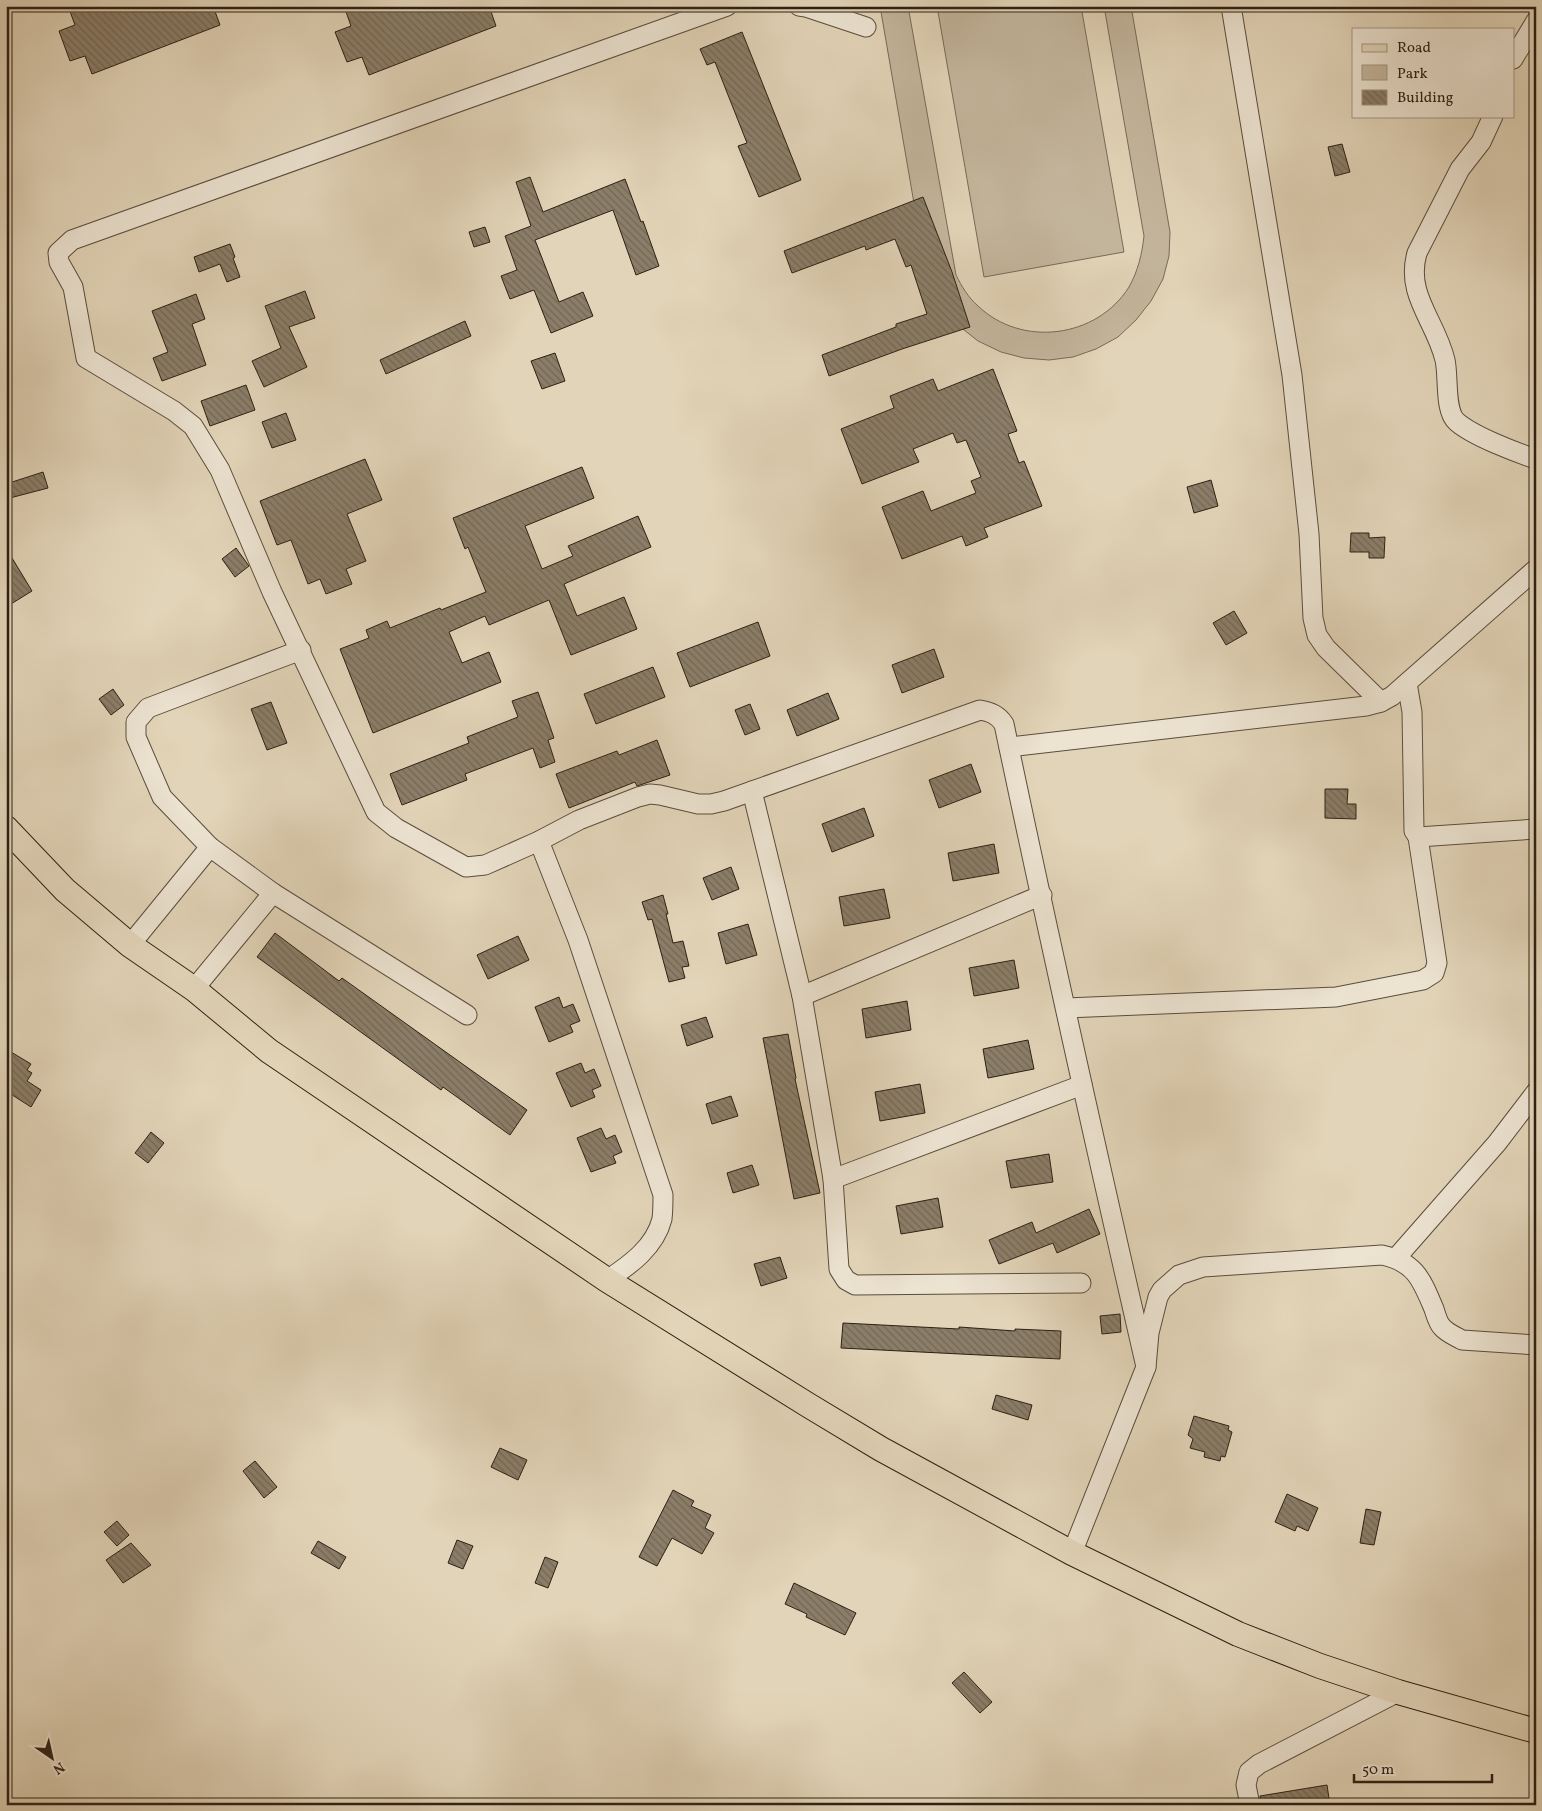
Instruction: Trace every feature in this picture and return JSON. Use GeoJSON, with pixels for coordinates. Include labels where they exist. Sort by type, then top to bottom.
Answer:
{"type":"FeatureCollection","features":[{"type":"Feature","properties":{"kind":"main road"},"geometry":{"type":"LineString","coordinates":[[6,828],[65,890],[130,944],[194,989],[276,1056],[608,1280],[808,1406],[881,1449],[1072,1553],[1238,1634],[1320,1666],[1398,1692],[1536,1731]]}},
{"type":"Feature","properties":{"kind":"street"},"geometry":{"type":"LineString","coordinates":[[728,6],[112,224],[72,240],[58,253],[59,262],[73,287],[86,358],[174,411],[193,426],[220,470],[272,592],[376,812],[396,828],[466,867],[485,865],[539,841],[579,820],[638,797],[650,794],[660,795],[698,804],[724,801],[980,710],[996,714],[1004,724],[1082,1085],[1146,1367]]}},
{"type":"Feature","properties":{"kind":"street"},"geometry":{"type":"LineString","coordinates":[[799,6],[866,27]]}},
{"type":"Feature","properties":{"kind":"street"},"geometry":{"type":"LineString","coordinates":[[1231,6],[1292,375],[1309,534],[1316,635],[1326,648],[1381,702]]}},
{"type":"Feature","properties":{"kind":"street"},"geometry":{"type":"LineString","coordinates":[[1514,57],[1536,21]]}},
{"type":"Feature","properties":{"kind":"street"},"geometry":{"type":"LineString","coordinates":[[1492,118],[1481,142],[1460,169],[1417,253],[1414,266],[1414,280],[1418,299],[1440,343],[1446,362],[1450,414],[1457,422],[1470,430],[1512,451],[1536,459]]}},
{"type":"Feature","properties":{"kind":"street"},"geometry":{"type":"LineString","coordinates":[[1009,747],[1366,706],[1381,702],[1392,696],[1536,569]]}},
{"type":"Feature","properties":{"kind":"street"},"geometry":{"type":"LineString","coordinates":[[301,650],[148,708],[136,722],[136,736],[162,797],[210,847],[273,894],[467,1015]]}},
{"type":"Feature","properties":{"kind":"street"},"geometry":{"type":"LineString","coordinates":[[1066,1008],[1336,997],[1423,980],[1434,973],[1437,963],[1418,837],[1414,831],[1412,712],[1407,683]]}},
{"type":"Feature","properties":{"kind":"street"},"geometry":{"type":"LineString","coordinates":[[752,791],[802,996],[833,1179],[839,1269],[846,1280],[855,1285],[1081,1284]]}},
{"type":"Feature","properties":{"kind":"street"},"geometry":{"type":"LineString","coordinates":[[1418,837],[1536,829]]}},
{"type":"Feature","properties":{"kind":"street"},"geometry":{"type":"LineString","coordinates":[[539,841],[578,940],[663,1195],[662,1219],[650,1244],[631,1264],[608,1280]]}},
{"type":"Feature","properties":{"kind":"street"},"geometry":{"type":"LineString","coordinates":[[130,944],[210,847]]}},
{"type":"Feature","properties":{"kind":"street"},"geometry":{"type":"LineString","coordinates":[[194,989],[273,894]]}},
{"type":"Feature","properties":{"kind":"street"},"geometry":{"type":"LineString","coordinates":[[802,996],[1042,895]]}},
{"type":"Feature","properties":{"kind":"street"},"geometry":{"type":"LineString","coordinates":[[833,1179],[1082,1085]]}},
{"type":"Feature","properties":{"kind":"street"},"geometry":{"type":"LineString","coordinates":[[1396,1258],[1497,1143],[1536,1092]]}},
{"type":"Feature","properties":{"kind":"street"},"geometry":{"type":"LineString","coordinates":[[1072,1553],[1146,1367],[1149,1332],[1158,1297],[1162,1290],[1179,1275],[1203,1267],[1382,1255],[1396,1258],[1421,1279],[1441,1326],[1451,1334],[1462,1340],[1536,1345]]}},
{"type":"Feature","properties":{"kind":"street"},"geometry":{"type":"LineString","coordinates":[[1250,1805],[1246,1785],[1249,1772],[1259,1764],[1398,1692]]}},
{"type":"Feature","properties":{"kind":"green space"},"geometry":{"type":"Polygon","coordinates":[[[880,6],[908,6],[956,275],[971,299],[996,319],[1016,328],[1037,332],[1058,331],[1079,326],[1098,317],[1115,304],[1129,287],[1139,262],[1144,236],[1104,6],[1131,6],[1170,232],[1169,256],[1163,279],[1151,301],[1136,320],[1118,337],[1096,349],[1073,357],[1049,360],[1024,358],[1001,352],[978,341],[959,326],[926,273],[880,6]]]}},
{"type":"Feature","properties":{"kind":"green space"},"geometry":{"type":"Polygon","coordinates":[[[937,6],[1081,6],[1124,252],[984,277],[937,6]]]}},
{"type":"Feature","properties":{"kind":"building"},"geometry":{"type":"Polygon","coordinates":[[[68,6],[213,6],[220,25],[92,74],[85,56],[70,61],[59,31],[75,25],[68,6]]]}},
{"type":"Feature","properties":{"kind":"building"},"geometry":{"type":"Polygon","coordinates":[[[344,6],[489,6],[496,26],[369,75],[362,57],[347,62],[335,32],[351,26],[344,6]]]}},
{"type":"Feature","properties":{"kind":"building"},"geometry":{"type":"Polygon","coordinates":[[[742,32],[801,180],[759,197],[738,146],[747,143],[715,62],[707,65],[700,49],[742,32]]]}},
{"type":"Feature","properties":{"kind":"building"},"geometry":{"type":"Polygon","coordinates":[[[1342,144],[1350,172],[1335,176],[1328,147],[1342,144]]]}},
{"type":"Feature","properties":{"kind":"building"},"geometry":{"type":"Polygon","coordinates":[[[530,177],[543,212],[625,179],[659,266],[636,275],[613,210],[535,240],[559,302],[583,292],[593,316],[551,333],[534,290],[510,299],[501,276],[517,270],[505,236],[531,226],[516,182],[530,177]]]}},
{"type":"Feature","properties":{"kind":"building"},"geometry":{"type":"Polygon","coordinates":[[[923,197],[952,272],[970,327],[902,349],[829,376],[822,355],[896,327],[896,324],[927,314],[911,265],[906,267],[895,239],[866,250],[865,246],[792,273],[784,251],[923,197]]]}},
{"type":"Feature","properties":{"kind":"building"},"geometry":{"type":"Polygon","coordinates":[[[485,227],[490,242],[474,247],[469,232],[485,227]]]}},
{"type":"Feature","properties":{"kind":"building"},"geometry":{"type":"Polygon","coordinates":[[[230,244],[240,277],[227,282],[220,264],[199,272],[194,257],[230,244]]]}},
{"type":"Feature","properties":{"kind":"building"},"geometry":{"type":"Polygon","coordinates":[[[305,291],[315,318],[289,327],[307,367],[264,387],[252,361],[281,348],[265,306],[305,291]]]}},
{"type":"Feature","properties":{"kind":"building"},"geometry":{"type":"Polygon","coordinates":[[[196,294],[205,319],[192,324],[206,365],[162,381],[153,358],[168,352],[152,311],[196,294]]]}},
{"type":"Feature","properties":{"kind":"building"},"geometry":{"type":"Polygon","coordinates":[[[465,321],[471,336],[386,374],[380,360],[465,321]]]}},
{"type":"Feature","properties":{"kind":"building"},"geometry":{"type":"Polygon","coordinates":[[[555,353],[565,381],[542,389],[531,361],[555,353]]]}},
{"type":"Feature","properties":{"kind":"building"},"geometry":{"type":"Polygon","coordinates":[[[993,369],[1017,431],[1008,434],[1019,463],[1024,461],[1042,506],[984,528],[988,537],[966,546],[962,536],[902,559],[882,507],[923,491],[931,511],[976,493],[971,481],[981,477],[966,440],[957,443],[953,433],[913,449],[919,462],[862,484],[841,429],[894,408],[890,396],[933,379],[938,391],[993,369]]]}},
{"type":"Feature","properties":{"kind":"building"},"geometry":{"type":"Polygon","coordinates":[[[246,385],[255,410],[210,426],[201,401],[246,385]]]}},
{"type":"Feature","properties":{"kind":"building"},"geometry":{"type":"Polygon","coordinates":[[[286,413],[296,440],[272,448],[262,422],[286,413]]]}},
{"type":"Feature","properties":{"kind":"building"},"geometry":{"type":"Polygon","coordinates":[[[365,459],[382,500],[347,514],[366,561],[346,569],[352,584],[326,594],[320,579],[308,584],[291,540],[277,545],[260,501],[365,459]]]}},
{"type":"Feature","properties":{"kind":"building"},"geometry":{"type":"Polygon","coordinates":[[[582,467],[594,498],[525,526],[542,569],[573,556],[568,546],[638,516],[651,547],[564,584],[577,616],[624,597],[637,629],[571,655],[549,600],[489,625],[485,616],[449,632],[462,663],[489,652],[501,682],[373,733],[340,649],[369,638],[366,630],[387,621],[390,628],[486,592],[468,547],[465,549],[453,518],[582,467]]]}},
{"type":"Feature","properties":{"kind":"building"},"geometry":{"type":"Polygon","coordinates":[[[43,472],[48,488],[6,499],[6,484],[43,472]]]}},
{"type":"Feature","properties":{"kind":"building"},"geometry":{"type":"Polygon","coordinates":[[[1211,480],[1218,506],[1194,513],[1187,487],[1211,480]]]}},
{"type":"Feature","properties":{"kind":"building"},"geometry":{"type":"Polygon","coordinates":[[[1351,533],[1369,533],[1369,538],[1385,537],[1384,558],[1369,558],[1369,552],[1350,552],[1351,533]]]}},
{"type":"Feature","properties":{"kind":"building"},"geometry":{"type":"Polygon","coordinates":[[[6,548],[32,591],[6,607],[6,548]]]}},
{"type":"Feature","properties":{"kind":"building"},"geometry":{"type":"Polygon","coordinates":[[[236,548],[249,566],[235,577],[222,559],[236,548]]]}},
{"type":"Feature","properties":{"kind":"building"},"geometry":{"type":"Polygon","coordinates":[[[1234,611],[1247,633],[1226,645],[1213,623],[1234,611]]]}},
{"type":"Feature","properties":{"kind":"building"},"geometry":{"type":"Polygon","coordinates":[[[758,622],[770,656],[690,687],[677,653],[758,622]]]}},
{"type":"Feature","properties":{"kind":"building"},"geometry":{"type":"Polygon","coordinates":[[[934,649],[944,677],[902,693],[892,665],[934,649]]]}},
{"type":"Feature","properties":{"kind":"building"},"geometry":{"type":"Polygon","coordinates":[[[653,667],[665,697],[596,724],[584,694],[653,667]]]}},
{"type":"Feature","properties":{"kind":"building"},"geometry":{"type":"Polygon","coordinates":[[[113,689],[124,705],[111,715],[99,699],[113,689]]]}},
{"type":"Feature","properties":{"kind":"building"},"geometry":{"type":"Polygon","coordinates":[[[538,692],[554,738],[548,740],[555,762],[540,768],[533,748],[465,774],[467,780],[402,805],[390,774],[469,743],[467,737],[518,717],[512,701],[538,692]]]}},
{"type":"Feature","properties":{"kind":"building"},"geometry":{"type":"Polygon","coordinates":[[[828,693],[839,719],[797,736],[787,710],[828,693]]]}},
{"type":"Feature","properties":{"kind":"building"},"geometry":{"type":"Polygon","coordinates":[[[271,702],[287,743],[267,750],[251,709],[271,702]]]}},
{"type":"Feature","properties":{"kind":"building"},"geometry":{"type":"Polygon","coordinates":[[[750,704],[760,729],[745,735],[735,710],[750,704]]]}},
{"type":"Feature","properties":{"kind":"building"},"geometry":{"type":"Polygon","coordinates":[[[657,740],[670,775],[637,786],[635,782],[569,808],[556,774],[617,751],[619,755],[657,740]]]}},
{"type":"Feature","properties":{"kind":"building"},"geometry":{"type":"Polygon","coordinates":[[[971,764],[981,792],[939,808],[929,780],[971,764]]]}},
{"type":"Feature","properties":{"kind":"building"},"geometry":{"type":"Polygon","coordinates":[[[1325,789],[1348,789],[1347,804],[1356,804],[1356,819],[1325,818],[1325,789]]]}},
{"type":"Feature","properties":{"kind":"building"},"geometry":{"type":"Polygon","coordinates":[[[864,808],[874,836],[832,852],[822,824],[864,808]]]}},
{"type":"Feature","properties":{"kind":"building"},"geometry":{"type":"Polygon","coordinates":[[[994,844],[999,873],[953,881],[948,853],[994,844]]]}},
{"type":"Feature","properties":{"kind":"building"},"geometry":{"type":"Polygon","coordinates":[[[731,867],[739,889],[712,900],[703,878],[731,867]]]}},
{"type":"Feature","properties":{"kind":"building"},"geometry":{"type":"Polygon","coordinates":[[[884,889],[890,918],[844,926],[839,897],[884,889]]]}},
{"type":"Feature","properties":{"kind":"building"},"geometry":{"type":"Polygon","coordinates":[[[663,895],[673,943],[683,941],[689,966],[682,967],[685,978],[669,982],[652,919],[648,920],[642,902],[663,895]]]}},
{"type":"Feature","properties":{"kind":"building"},"geometry":{"type":"Polygon","coordinates":[[[748,924],[757,955],[726,964],[718,933],[748,924]]]}},
{"type":"Feature","properties":{"kind":"building"},"geometry":{"type":"Polygon","coordinates":[[[275,933],[339,981],[342,978],[527,1110],[510,1135],[443,1087],[441,1090],[257,957],[275,933]]]}},
{"type":"Feature","properties":{"kind":"building"},"geometry":{"type":"Polygon","coordinates":[[[518,936],[529,960],[488,979],[477,955],[518,936]]]}},
{"type":"Feature","properties":{"kind":"building"},"geometry":{"type":"Polygon","coordinates":[[[1014,960],[1019,988],[974,996],[969,968],[1014,960]]]}},
{"type":"Feature","properties":{"kind":"building"},"geometry":{"type":"Polygon","coordinates":[[[559,997],[563,1008],[573,1004],[580,1021],[570,1025],[573,1032],[549,1042],[535,1007],[559,997]]]}},
{"type":"Feature","properties":{"kind":"building"},"geometry":{"type":"Polygon","coordinates":[[[907,1001],[911,1030],[866,1038],[862,1009],[907,1001]]]}},
{"type":"Feature","properties":{"kind":"building"},"geometry":{"type":"Polygon","coordinates":[[[706,1017],[713,1037],[687,1046],[681,1025],[706,1017]]]}},
{"type":"Feature","properties":{"kind":"building"},"geometry":{"type":"Polygon","coordinates":[[[788,1034],[795,1079],[820,1193],[794,1199],[763,1038],[788,1034]]]}},
{"type":"Feature","properties":{"kind":"building"},"geometry":{"type":"Polygon","coordinates":[[[1028,1040],[1034,1069],[988,1078],[983,1049],[1028,1040]]]}},
{"type":"Feature","properties":{"kind":"building"},"geometry":{"type":"Polygon","coordinates":[[[6,1049],[31,1064],[27,1070],[32,1073],[27,1081],[41,1090],[31,1107],[6,1091],[6,1049]]]}},
{"type":"Feature","properties":{"kind":"building"},"geometry":{"type":"Polygon","coordinates":[[[581,1063],[585,1073],[594,1069],[601,1086],[592,1090],[595,1097],[571,1107],[556,1073],[581,1063]]]}},
{"type":"Feature","properties":{"kind":"building"},"geometry":{"type":"Polygon","coordinates":[[[920,1084],[925,1113],[880,1121],[875,1092],[920,1084]]]}},
{"type":"Feature","properties":{"kind":"building"},"geometry":{"type":"Polygon","coordinates":[[[731,1096],[738,1116],[712,1124],[706,1104],[731,1096]]]}},
{"type":"Feature","properties":{"kind":"building"},"geometry":{"type":"Polygon","coordinates":[[[601,1128],[606,1139],[615,1135],[622,1152],[613,1156],[616,1163],[591,1172],[577,1138],[601,1128]]]}},
{"type":"Feature","properties":{"kind":"building"},"geometry":{"type":"Polygon","coordinates":[[[151,1132],[164,1143],[148,1163],[135,1153],[151,1132]]]}},
{"type":"Feature","properties":{"kind":"building"},"geometry":{"type":"Polygon","coordinates":[[[1049,1154],[1053,1182],[1011,1188],[1006,1161],[1049,1154]]]}},
{"type":"Feature","properties":{"kind":"building"},"geometry":{"type":"Polygon","coordinates":[[[752,1165],[759,1185],[733,1193],[727,1173],[752,1165]]]}},
{"type":"Feature","properties":{"kind":"building"},"geometry":{"type":"Polygon","coordinates":[[[938,1198],[943,1227],[901,1234],[896,1206],[938,1198]]]}},
{"type":"Feature","properties":{"kind":"building"},"geometry":{"type":"Polygon","coordinates":[[[1089,1209],[1100,1234],[1057,1253],[1053,1243],[999,1264],[989,1240],[1032,1222],[1036,1233],[1089,1209]]]}},
{"type":"Feature","properties":{"kind":"building"},"geometry":{"type":"Polygon","coordinates":[[[780,1257],[787,1278],[761,1286],[754,1264],[780,1257]]]}},
{"type":"Feature","properties":{"kind":"building"},"geometry":{"type":"Polygon","coordinates":[[[1120,1314],[1121,1332],[1102,1334],[1100,1316],[1120,1314]]]}},
{"type":"Feature","properties":{"kind":"building"},"geometry":{"type":"Polygon","coordinates":[[[843,1323],[959,1329],[959,1327],[1015,1331],[1015,1329],[1061,1331],[1060,1359],[841,1348],[843,1323]]]}},
{"type":"Feature","properties":{"kind":"building"},"geometry":{"type":"Polygon","coordinates":[[[996,1395],[1032,1405],[1028,1420],[992,1409],[996,1395]]]}},
{"type":"Feature","properties":{"kind":"building"},"geometry":{"type":"Polygon","coordinates":[[[1194,1416],[1229,1426],[1228,1430],[1232,1432],[1225,1457],[1221,1456],[1220,1461],[1204,1457],[1205,1452],[1190,1448],[1193,1439],[1188,1435],[1194,1416]]]}},
{"type":"Feature","properties":{"kind":"building"},"geometry":{"type":"Polygon","coordinates":[[[500,1448],[527,1460],[518,1480],[491,1467],[500,1448]]]}},
{"type":"Feature","properties":{"kind":"building"},"geometry":{"type":"Polygon","coordinates":[[[255,1461],[277,1487],[264,1498],[243,1471],[255,1461]]]}},
{"type":"Feature","properties":{"kind":"building"},"geometry":{"type":"Polygon","coordinates":[[[673,1490],[694,1501],[691,1506],[711,1515],[705,1528],[714,1533],[702,1554],[672,1538],[657,1566],[639,1557],[673,1490]]]}},
{"type":"Feature","properties":{"kind":"building"},"geometry":{"type":"Polygon","coordinates":[[[1287,1494],[1318,1508],[1308,1531],[1297,1526],[1295,1531],[1275,1522],[1287,1494]]]}},
{"type":"Feature","properties":{"kind":"building"},"geometry":{"type":"Polygon","coordinates":[[[1366,1509],[1381,1512],[1374,1545],[1360,1543],[1366,1509]]]}},
{"type":"Feature","properties":{"kind":"building"},"geometry":{"type":"Polygon","coordinates":[[[117,1521],[129,1535],[117,1546],[104,1532],[117,1521]]]}},
{"type":"Feature","properties":{"kind":"building"},"geometry":{"type":"Polygon","coordinates":[[[457,1540],[473,1546],[463,1569],[448,1563],[457,1540]]]}},
{"type":"Feature","properties":{"kind":"building"},"geometry":{"type":"Polygon","coordinates":[[[318,1541],[346,1557],[339,1569],[311,1553],[318,1541]]]}},
{"type":"Feature","properties":{"kind":"building"},"geometry":{"type":"Polygon","coordinates":[[[131,1543],[151,1565],[123,1583],[106,1560],[131,1543]]]}},
{"type":"Feature","properties":{"kind":"building"},"geometry":{"type":"Polygon","coordinates":[[[545,1557],[558,1562],[548,1588],[535,1583],[545,1557]]]}},
{"type":"Feature","properties":{"kind":"building"},"geometry":{"type":"Polygon","coordinates":[[[794,1583],[856,1613],[845,1635],[806,1617],[807,1614],[785,1604],[794,1583]]]}},
{"type":"Feature","properties":{"kind":"building"},"geometry":{"type":"Polygon","coordinates":[[[964,1672],[992,1702],[980,1713],[952,1683],[964,1672]]]}},
{"type":"Feature","properties":{"kind":"building"},"geometry":{"type":"Polygon","coordinates":[[[1327,1785],[1330,1805],[1261,1805],[1260,1796],[1327,1785]]]}}]}
